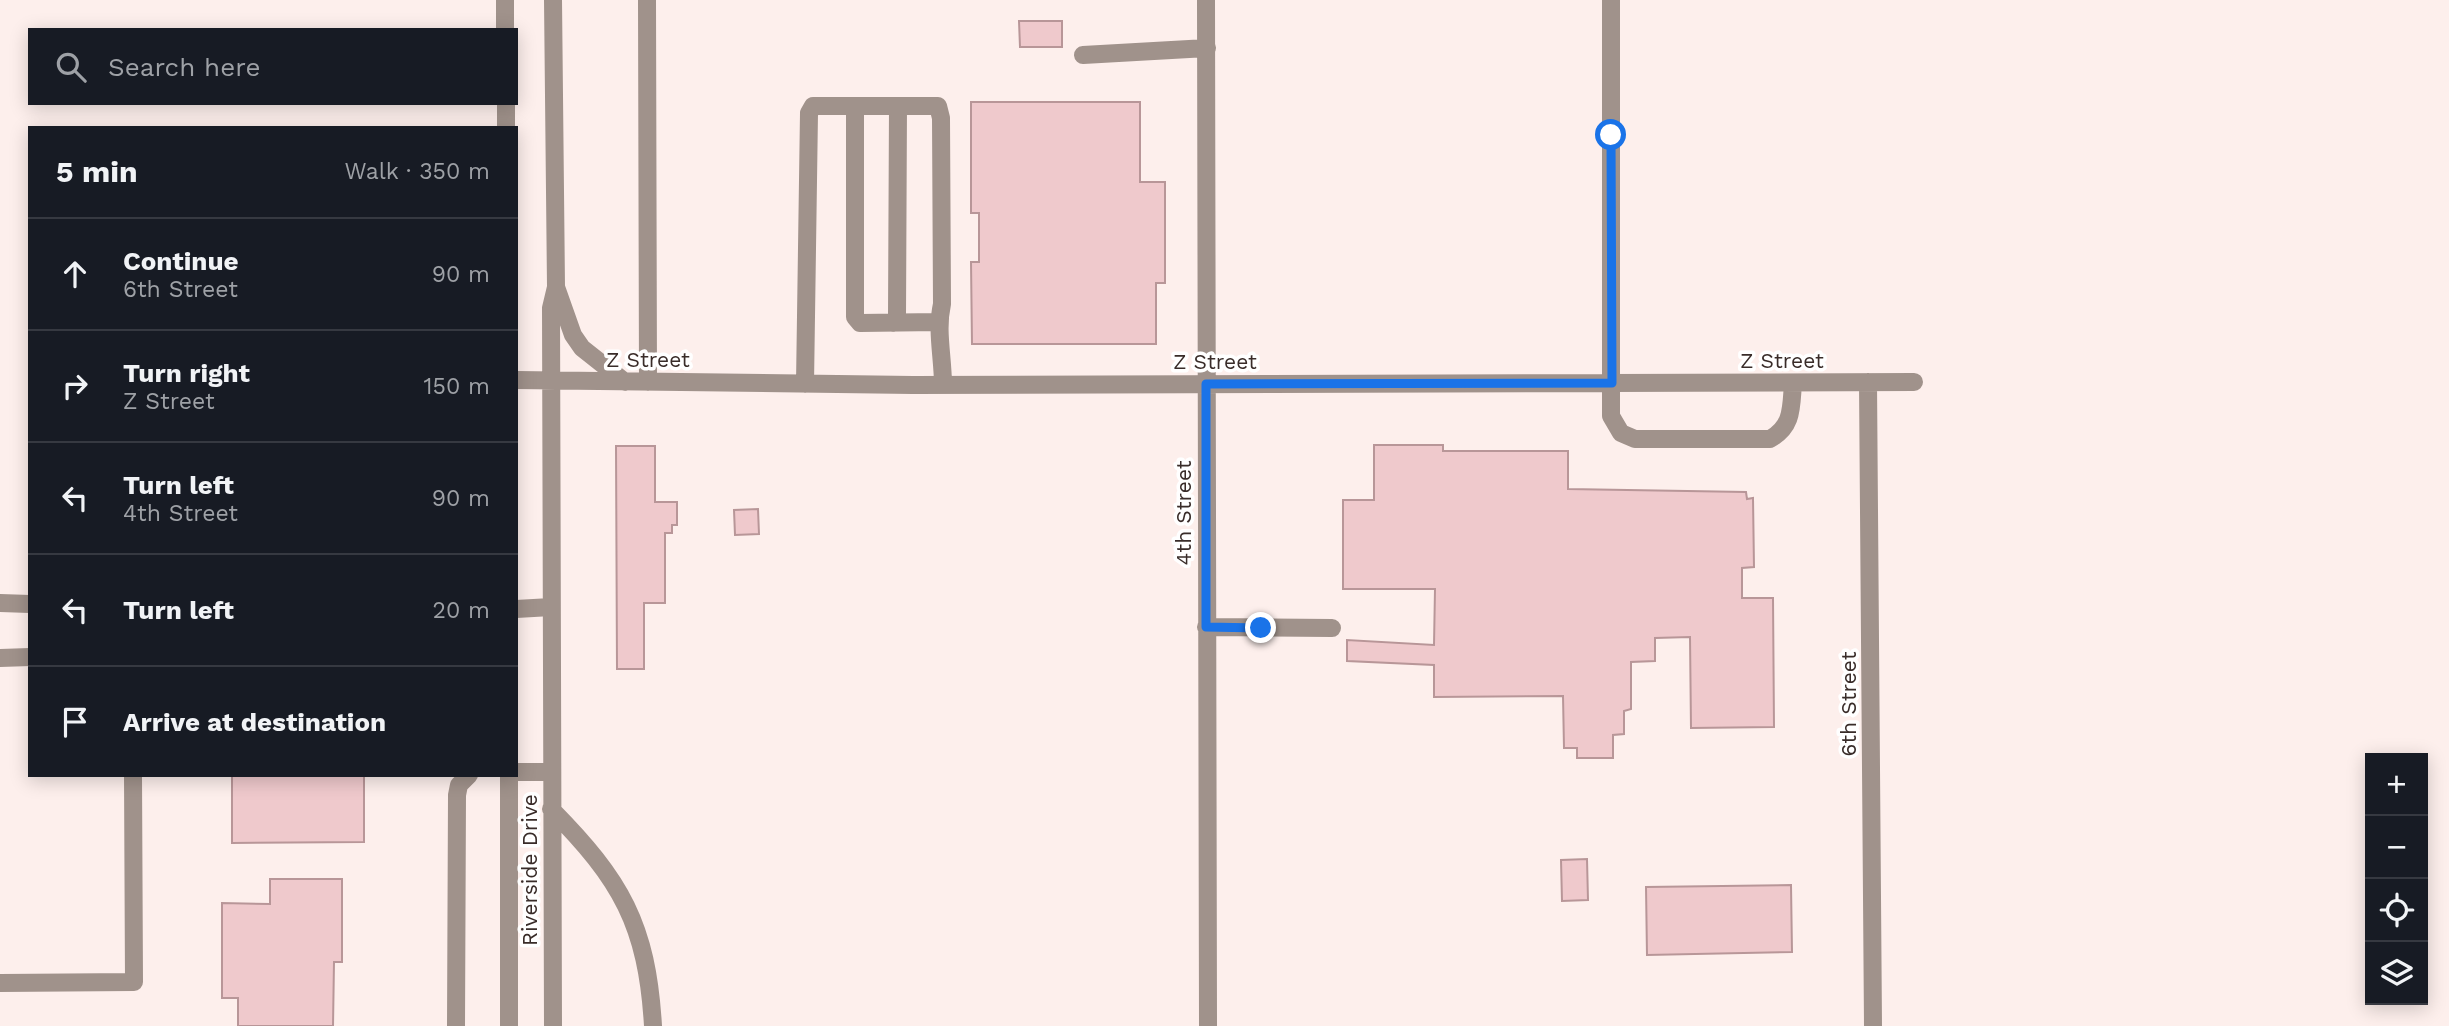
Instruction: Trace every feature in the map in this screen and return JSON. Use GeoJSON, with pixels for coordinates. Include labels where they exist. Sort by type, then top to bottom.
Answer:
{"type":"FeatureCollection","features":[{"type":"Feature","properties":{"kind":"street"},"geometry":{"type":"LineString","coordinates":[[505,0],[505,28]]}},
{"type":"Feature","properties":{"kind":"street","name":"Riverside Drive"},"geometry":{"type":"LineString","coordinates":[[553,0],[556,287],[551,308],[553,1026]]}},
{"type":"Feature","properties":{"kind":"street"},"geometry":{"type":"LineString","coordinates":[[647,0],[649,382]]}},
{"type":"Feature","properties":{"kind":"street","name":"4th Street"},"geometry":{"type":"LineString","coordinates":[[1206,0],[1208,1026]]}},
{"type":"Feature","properties":{"kind":"street"},"geometry":{"type":"LineString","coordinates":[[1611,0],[1611,416],[1621,433],[1635,439],[1770,439],[1783,431],[1790,420],[1793,383]]}},
{"type":"Feature","properties":{"kind":"street"},"geometry":{"type":"LineString","coordinates":[[1083,55],[1207,48]]}},
{"type":"Feature","properties":{"kind":"street"},"geometry":{"type":"LineString","coordinates":[[506,105],[506,126]]}},
{"type":"Feature","properties":{"kind":"street"},"geometry":{"type":"LineString","coordinates":[[805,384],[809,113],[813,106],[938,106],[941,118],[942,304],[938,322],[943,350],[943,385]]}},
{"type":"Feature","properties":{"kind":"street"},"geometry":{"type":"LineString","coordinates":[[855,106],[855,317],[860,323],[938,322]]}},
{"type":"Feature","properties":{"kind":"street"},"geometry":{"type":"LineString","coordinates":[[893,323],[897,316],[898,106]]}},
{"type":"Feature","properties":{"kind":"street"},"geometry":{"type":"LineString","coordinates":[[556,287],[573,335],[582,348],[625,382]]}},
{"type":"Feature","properties":{"kind":"street","name":"Z Street"},"geometry":{"type":"LineString","coordinates":[[518,380],[943,385],[1914,382]]}},
{"type":"Feature","properties":{"kind":"street","name":"6th Street"},"geometry":{"type":"LineString","coordinates":[[1868,382],[1873,1026]]}},
{"type":"Feature","properties":{"kind":"street"},"geometry":{"type":"LineString","coordinates":[[0,603],[28,604]]}},
{"type":"Feature","properties":{"kind":"street"},"geometry":{"type":"LineString","coordinates":[[518,609],[551,607]]}},
{"type":"Feature","properties":{"kind":"street"},"geometry":{"type":"LineString","coordinates":[[1206,627],[1332,628]]}},
{"type":"Feature","properties":{"kind":"street"},"geometry":{"type":"LineString","coordinates":[[0,657],[28,657]]}},
{"type":"Feature","properties":{"kind":"street"},"geometry":{"type":"LineString","coordinates":[[518,772],[551,772]]}},
{"type":"Feature","properties":{"kind":"street"},"geometry":{"type":"LineString","coordinates":[[0,983],[134,982],[133,777]]}},
{"type":"Feature","properties":{"kind":"street"},"geometry":{"type":"LineString","coordinates":[[456,1026],[457,795],[459,785],[467,777]]}},
{"type":"Feature","properties":{"kind":"street","name":"Riverside Drive"},"geometry":{"type":"LineString","coordinates":[[509,777],[509,1026]]}},
{"type":"Feature","properties":{"kind":"street"},"geometry":{"type":"LineString","coordinates":[[551,809],[599,860],[622,894],[635,922],[646,959],[653,1026]]}},
{"type":"Feature","properties":{"kind":"building"},"geometry":{"type":"Polygon","coordinates":[[[1019,21],[1062,21],[1062,47],[1020,47],[1019,21]]]}},
{"type":"Feature","properties":{"kind":"building"},"geometry":{"type":"Polygon","coordinates":[[[971,102],[1140,102],[1140,182],[1165,182],[1165,283],[1156,283],[1156,344],[972,344],[971,262],[979,262],[979,213],[971,213],[971,102]]]}},
{"type":"Feature","properties":{"kind":"building"},"geometry":{"type":"Polygon","coordinates":[[[1374,445],[1443,445],[1443,451],[1568,451],[1568,489],[1746,492],[1747,499],[1753,498],[1754,567],[1742,568],[1742,598],[1773,598],[1774,727],[1691,728],[1690,637],[1655,638],[1655,661],[1631,662],[1631,709],[1624,711],[1624,734],[1613,735],[1613,758],[1577,758],[1577,748],[1564,748],[1563,696],[1434,697],[1434,665],[1347,661],[1347,640],[1434,645],[1435,589],[1343,589],[1343,500],[1374,500],[1374,445]]]}},
{"type":"Feature","properties":{"kind":"building"},"geometry":{"type":"Polygon","coordinates":[[[616,446],[655,446],[655,502],[677,502],[677,525],[672,525],[672,533],[665,533],[665,603],[644,603],[644,669],[617,669],[616,446]]]}},
{"type":"Feature","properties":{"kind":"building"},"geometry":{"type":"Polygon","coordinates":[[[758,509],[759,534],[735,535],[734,510],[758,509]]]}},
{"type":"Feature","properties":{"kind":"building"},"geometry":{"type":"Polygon","coordinates":[[[232,777],[364,777],[364,842],[232,843],[232,777]]]}},
{"type":"Feature","properties":{"kind":"building"},"geometry":{"type":"Polygon","coordinates":[[[1587,859],[1588,900],[1562,901],[1561,860],[1587,859]]]}},
{"type":"Feature","properties":{"kind":"building"},"geometry":{"type":"Polygon","coordinates":[[[270,879],[342,879],[342,962],[334,962],[333,1026],[238,1026],[238,998],[222,998],[222,903],[270,904],[270,879]]]}},
{"type":"Feature","properties":{"kind":"building"},"geometry":{"type":"Polygon","coordinates":[[[1791,885],[1792,952],[1647,955],[1646,887],[1791,885]]]}},
{"type":"Feature","properties":{"kind":"route"},"geometry":{"type":"LineString","coordinates":[[1261,628],[1206,627],[1206,384],[1612,383],[1611,135]]}}]}
